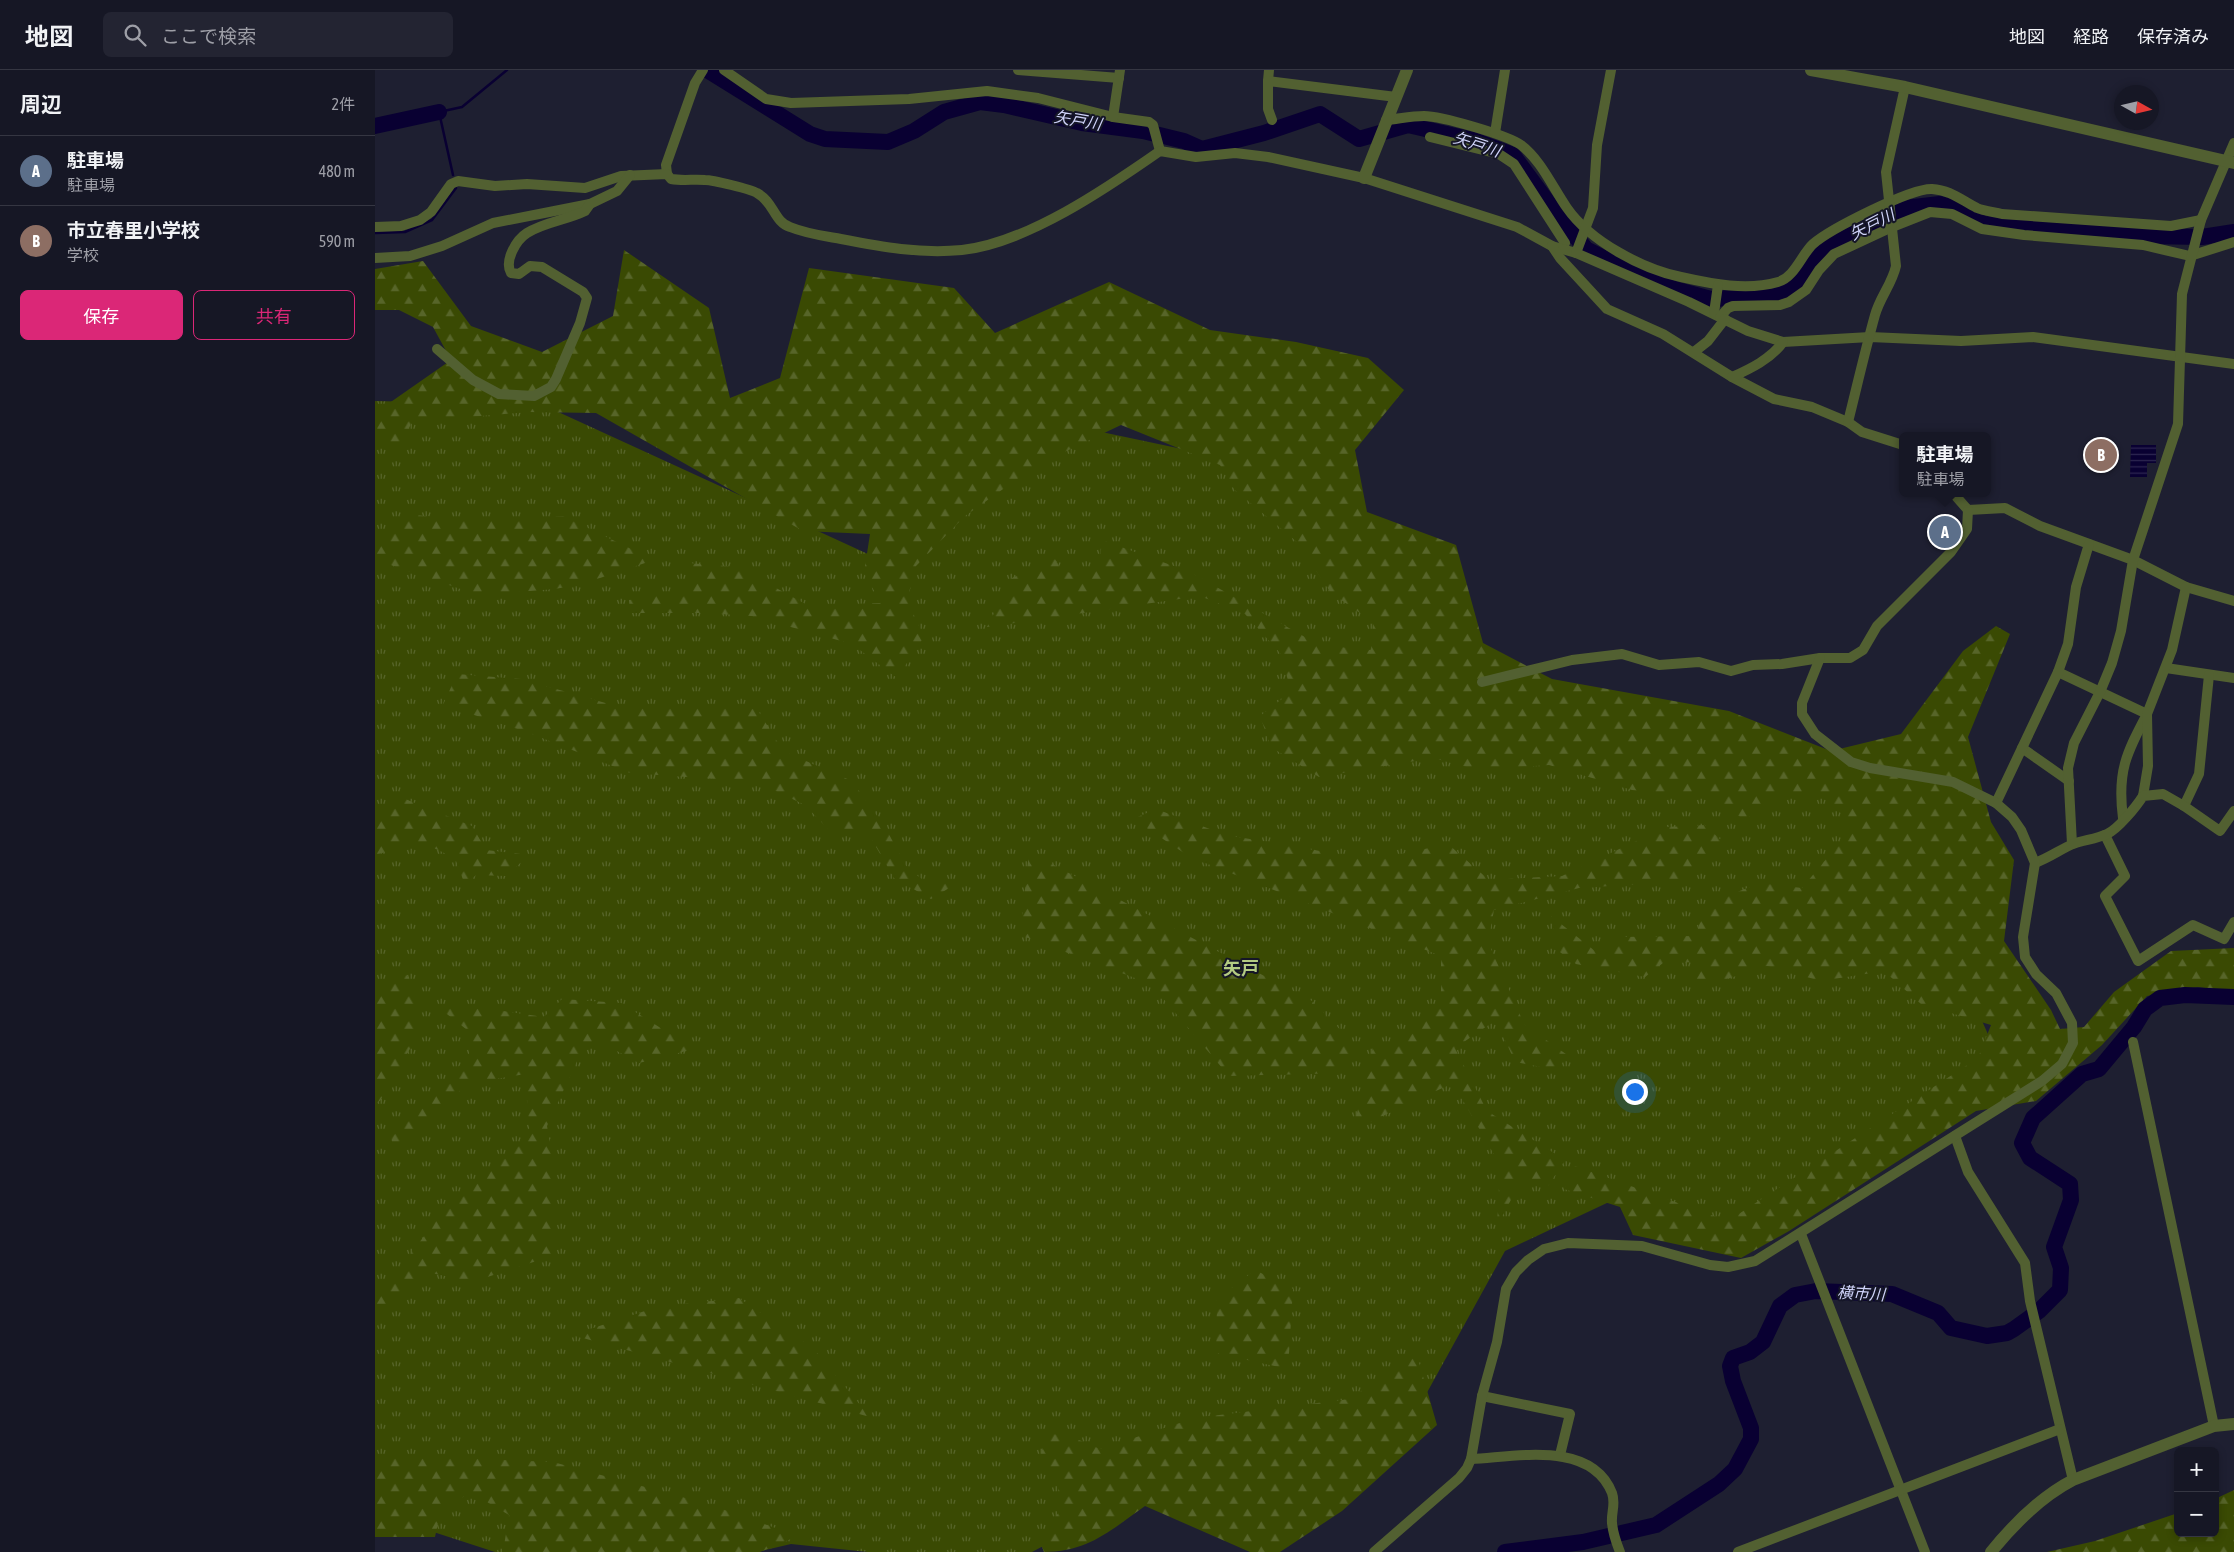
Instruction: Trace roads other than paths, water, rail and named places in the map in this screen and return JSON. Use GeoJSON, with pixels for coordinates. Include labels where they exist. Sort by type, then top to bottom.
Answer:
{"type":"FeatureCollection","features":[{"type":"Feature","properties":{"kind":"street"},"geometry":{"type":"LineString","coordinates":[[724,70],[766,99],[791,103],[909,99],[987,91],[1038,98],[1113,117],[1149,122],[1153,125],[1160,151]]}},
{"type":"Feature","properties":{"kind":"street"},"geometry":{"type":"LineString","coordinates":[[1018,70],[1119,74],[1113,117]]}},
{"type":"Feature","properties":{"kind":"street"},"geometry":{"type":"LineString","coordinates":[[1364,178],[1407,70]]}},
{"type":"Feature","properties":{"kind":"street"},"geometry":{"type":"LineString","coordinates":[[1495,133],[1505,70]]}},
{"type":"Feature","properties":{"kind":"street"},"geometry":{"type":"LineString","coordinates":[[1576,253],[1593,208],[1597,145],[1611,70]]}},
{"type":"Feature","properties":{"kind":"street"},"geometry":{"type":"LineString","coordinates":[[1811,70],[1905,87],[2229,162]]}},
{"type":"Feature","properties":{"kind":"street"},"geometry":{"type":"LineString","coordinates":[[702,72],[666,164],[667,174],[671,179],[707,180],[756,192],[771,205],[779,220],[788,227],[816,236],[874,247],[921,251],[963,250],[1000,240],[1038,226],[1089,197],[1160,151],[1196,157],[1235,154],[1268,157],[1364,178],[1517,227],[1553,246],[1576,253],[1720,316],[1767,339],[1783,342],[1870,337],[1961,341],[2033,337],[2234,364]]}},
{"type":"Feature","properties":{"kind":"street"},"geometry":{"type":"LineString","coordinates":[[1272,120],[1268,110],[1268,75],[1396,97]]}},
{"type":"Feature","properties":{"kind":"street"},"geometry":{"type":"LineString","coordinates":[[1848,422],[1881,297],[1893,280],[1896,266],[1886,172],[1905,87]]}},
{"type":"Feature","properties":{"kind":"street"},"geometry":{"type":"LineString","coordinates":[[1386,120],[1425,116],[1495,133],[1520,144],[1530,153],[1567,208],[1609,248],[1677,277],[1718,285],[1748,286],[1780,282],[1791,273],[1813,244],[1829,232],[1889,203],[1915,192],[1930,189],[1949,192],[1978,209],[2002,214],[2171,226],[2201,220]]}},
{"type":"Feature","properties":{"kind":"street"},"geometry":{"type":"LineString","coordinates":[[1431,137],[1499,154],[1514,164],[1565,243],[1563,248]]}},
{"type":"Feature","properties":{"kind":"street"},"geometry":{"type":"LineString","coordinates":[[2072,844],[2068,768],[2073,743],[2100,692],[2112,662],[2121,631],[2133,560],[2178,424],[2182,294],[2191,252],[2201,220],[2229,162],[2234,143]]}},
{"type":"Feature","properties":{"kind":"street"},"geometry":{"type":"LineString","coordinates":[[375,227],[401,226],[420,220],[431,212],[451,184],[457,181],[495,186],[527,184],[585,188],[621,176],[667,174]]}},
{"type":"Feature","properties":{"kind":"street"},"geometry":{"type":"LineString","coordinates":[[375,258],[410,256],[493,223],[590,204],[617,191],[630,175]]}},
{"type":"Feature","properties":{"kind":"street"},"geometry":{"type":"LineString","coordinates":[[437,348],[473,380],[499,394],[534,396],[551,387],[574,341],[587,298],[583,292],[542,267],[530,266],[515,275],[509,270],[509,262],[511,254],[527,233],[578,215],[585,211],[590,204]]}},
{"type":"Feature","properties":{"kind":"street"},"geometry":{"type":"LineString","coordinates":[[1694,352],[1708,341],[1720,316],[1728,308],[1733,306],[1780,305],[1789,302],[1806,290],[1819,270],[1833,254],[1930,212],[1952,214],[1982,229],[2024,235],[2143,245],[2191,252],[2234,242]]}},
{"type":"Feature","properties":{"kind":"street"},"geometry":{"type":"LineString","coordinates":[[1553,246],[1560,258],[1607,308],[1663,334],[1732,377],[1774,399],[1812,408],[1848,422],[1862,432],[1899,444]]}},
{"type":"Feature","properties":{"kind":"street"},"geometry":{"type":"LineString","coordinates":[[1718,285],[1720,316]]}},
{"type":"Feature","properties":{"kind":"street"},"geometry":{"type":"LineString","coordinates":[[1732,377],[1763,360],[1778,349],[1783,342]]}},
{"type":"Feature","properties":{"kind":"street"},"geometry":{"type":"LineString","coordinates":[[1482,682],[1572,660],[1622,654],[1659,665],[1699,662],[1731,671],[1753,665],[1782,664],[1819,658],[1850,658],[1863,650],[1877,626],[1951,552],[1967,529],[1968,510],[1957,497]]}},
{"type":"Feature","properties":{"kind":"street"},"geometry":{"type":"LineString","coordinates":[[1968,510],[2005,508],[2040,526],[2133,560],[2186,587],[2234,601]]}},
{"type":"Feature","properties":{"kind":"street"},"geometry":{"type":"LineString","coordinates":[[1996,803],[2058,672],[2068,644],[2076,587],[2089,544]]}},
{"type":"Feature","properties":{"kind":"street"},"geometry":{"type":"LineString","coordinates":[[2123,818],[2120,794],[2122,772],[2130,747],[2147,714],[2165,668],[2186,587]]}},
{"type":"Feature","properties":{"kind":"street"},"geometry":{"type":"LineString","coordinates":[[1374,1552],[1459,1478],[1467,1468],[1471,1459],[1482,1396],[1497,1342],[1506,1289],[1517,1272],[1528,1260],[1543,1249],[1568,1244],[1642,1246],[1710,1265],[1728,1266],[1755,1261],[1801,1234],[2042,1081],[2062,1064],[2073,1043],[2072,1023],[2065,1007],[2056,993],[2036,974],[2025,957],[2023,937],[2035,863],[2021,830],[2012,816],[1996,803],[1953,782],[1870,768],[1851,762],[1836,752],[1815,734],[1802,714],[1801,703],[1819,658]]}},
{"type":"Feature","properties":{"kind":"street"},"geometry":{"type":"LineString","coordinates":[[2165,668],[2234,678]]}},
{"type":"Feature","properties":{"kind":"street"},"geometry":{"type":"LineString","coordinates":[[2058,672],[2147,714]]}},
{"type":"Feature","properties":{"kind":"street"},"geometry":{"type":"LineString","coordinates":[[2184,806],[2199,774],[2209,675]]}},
{"type":"Feature","properties":{"kind":"street"},"geometry":{"type":"LineString","coordinates":[[2035,863],[2055,855],[2072,844],[2105,835],[2118,828],[2123,818],[2136,807],[2143,796],[2148,766],[2147,714]]}},
{"type":"Feature","properties":{"kind":"street"},"geometry":{"type":"LineString","coordinates":[[2021,748],[2069,781]]}},
{"type":"Feature","properties":{"kind":"street"},"geometry":{"type":"LineString","coordinates":[[2143,796],[2163,794],[2220,831],[2233,814]]}},
{"type":"Feature","properties":{"kind":"street"},"geometry":{"type":"LineString","coordinates":[[2105,835],[2125,876],[2105,896],[2138,961],[2193,925],[2224,938],[2234,922]]}},
{"type":"Feature","properties":{"kind":"street"},"geometry":{"type":"LineString","coordinates":[[2133,1042],[2214,1426]]}},
{"type":"Feature","properties":{"kind":"street"},"geometry":{"type":"LineString","coordinates":[[1955,1136],[1973,1180],[2025,1263],[2030,1301],[2073,1480]]}},
{"type":"Feature","properties":{"kind":"street"},"geometry":{"type":"LineString","coordinates":[[1801,1234],[1925,1552]]}},
{"type":"Feature","properties":{"kind":"street"},"geometry":{"type":"LineString","coordinates":[[1482,1396],[1570,1414],[1560,1455]]}},
{"type":"Feature","properties":{"kind":"street"},"geometry":{"type":"LineString","coordinates":[[1991,1552],[2057,1488],[2073,1480],[2214,1426],[2234,1424]]}},
{"type":"Feature","properties":{"kind":"street"},"geometry":{"type":"LineString","coordinates":[[1738,1552],[2061,1429]]}},
{"type":"Feature","properties":{"kind":"street"},"geometry":{"type":"LineString","coordinates":[[1471,1459],[1560,1455],[1585,1462],[1601,1474],[1614,1501],[1612,1520],[1615,1542],[1620,1552]]}},
{"type":"Feature","properties":{"kind":"waterway"},"geometry":{"type":"LineString","coordinates":[[453,175],[439,112],[462,107],[507,70]]}},
{"type":"Feature","properties":{"kind":"waterway","name":"矢戸川"},"geometry":{"type":"LineString","coordinates":[[707,70],[810,134],[825,139],[888,142],[914,131],[944,112],[980,102],[1004,105],[1082,123],[1143,131],[1184,141],[1202,149],[1264,133],[1320,114],[1359,139],[1408,125],[1473,140],[1513,155],[1558,216],[1586,249],[1633,273],[1674,289],[1711,299],[1772,296],[1792,289],[1821,250],[1905,208],[1940,204],[1959,210],[1984,224],[2147,236],[2202,237],[2234,232]]}},
{"type":"Feature","properties":{"kind":"waterway","name":"矢戸川"},"geometry":{"type":"LineString","coordinates":[[375,126],[439,112]]}},
{"type":"Feature","properties":{"kind":"waterway"},"geometry":{"type":"LineString","coordinates":[[375,233],[405,232],[432,220],[456,188]]}},
{"type":"Feature","properties":{"kind":"waterway","name":"横市川"},"geometry":{"type":"LineString","coordinates":[[1505,1552],[1583,1542],[1656,1525],[1719,1484],[1735,1469],[1751,1439],[1751,1428],[1733,1381],[1730,1366],[1733,1358],[1750,1352],[1763,1342],[1780,1306],[1795,1295],[1816,1291],[1892,1294],[1938,1313],[1951,1328],[1987,1336],[2007,1333],[2039,1311],[2060,1290],[2061,1268],[2054,1247],[2071,1200],[2070,1184],[2030,1158],[2022,1143],[2033,1118],[2082,1074],[2099,1069],[2134,1027],[2145,1009],[2160,998],[2185,995],[2234,997]]}},
{"type":"Feature","properties":{"kind":"place","name":"市立春里小学校"},"geometry":{"type":"Point","coordinates":[2101,455]}},
{"type":"Feature","properties":{"kind":"place","name":"駐車場"},"geometry":{"type":"Point","coordinates":[1945,532]}},
{"type":"Feature","properties":{"kind":"district","name":"矢戸"},"geometry":{"type":"Point","coordinates":[1241,969]}}]}
